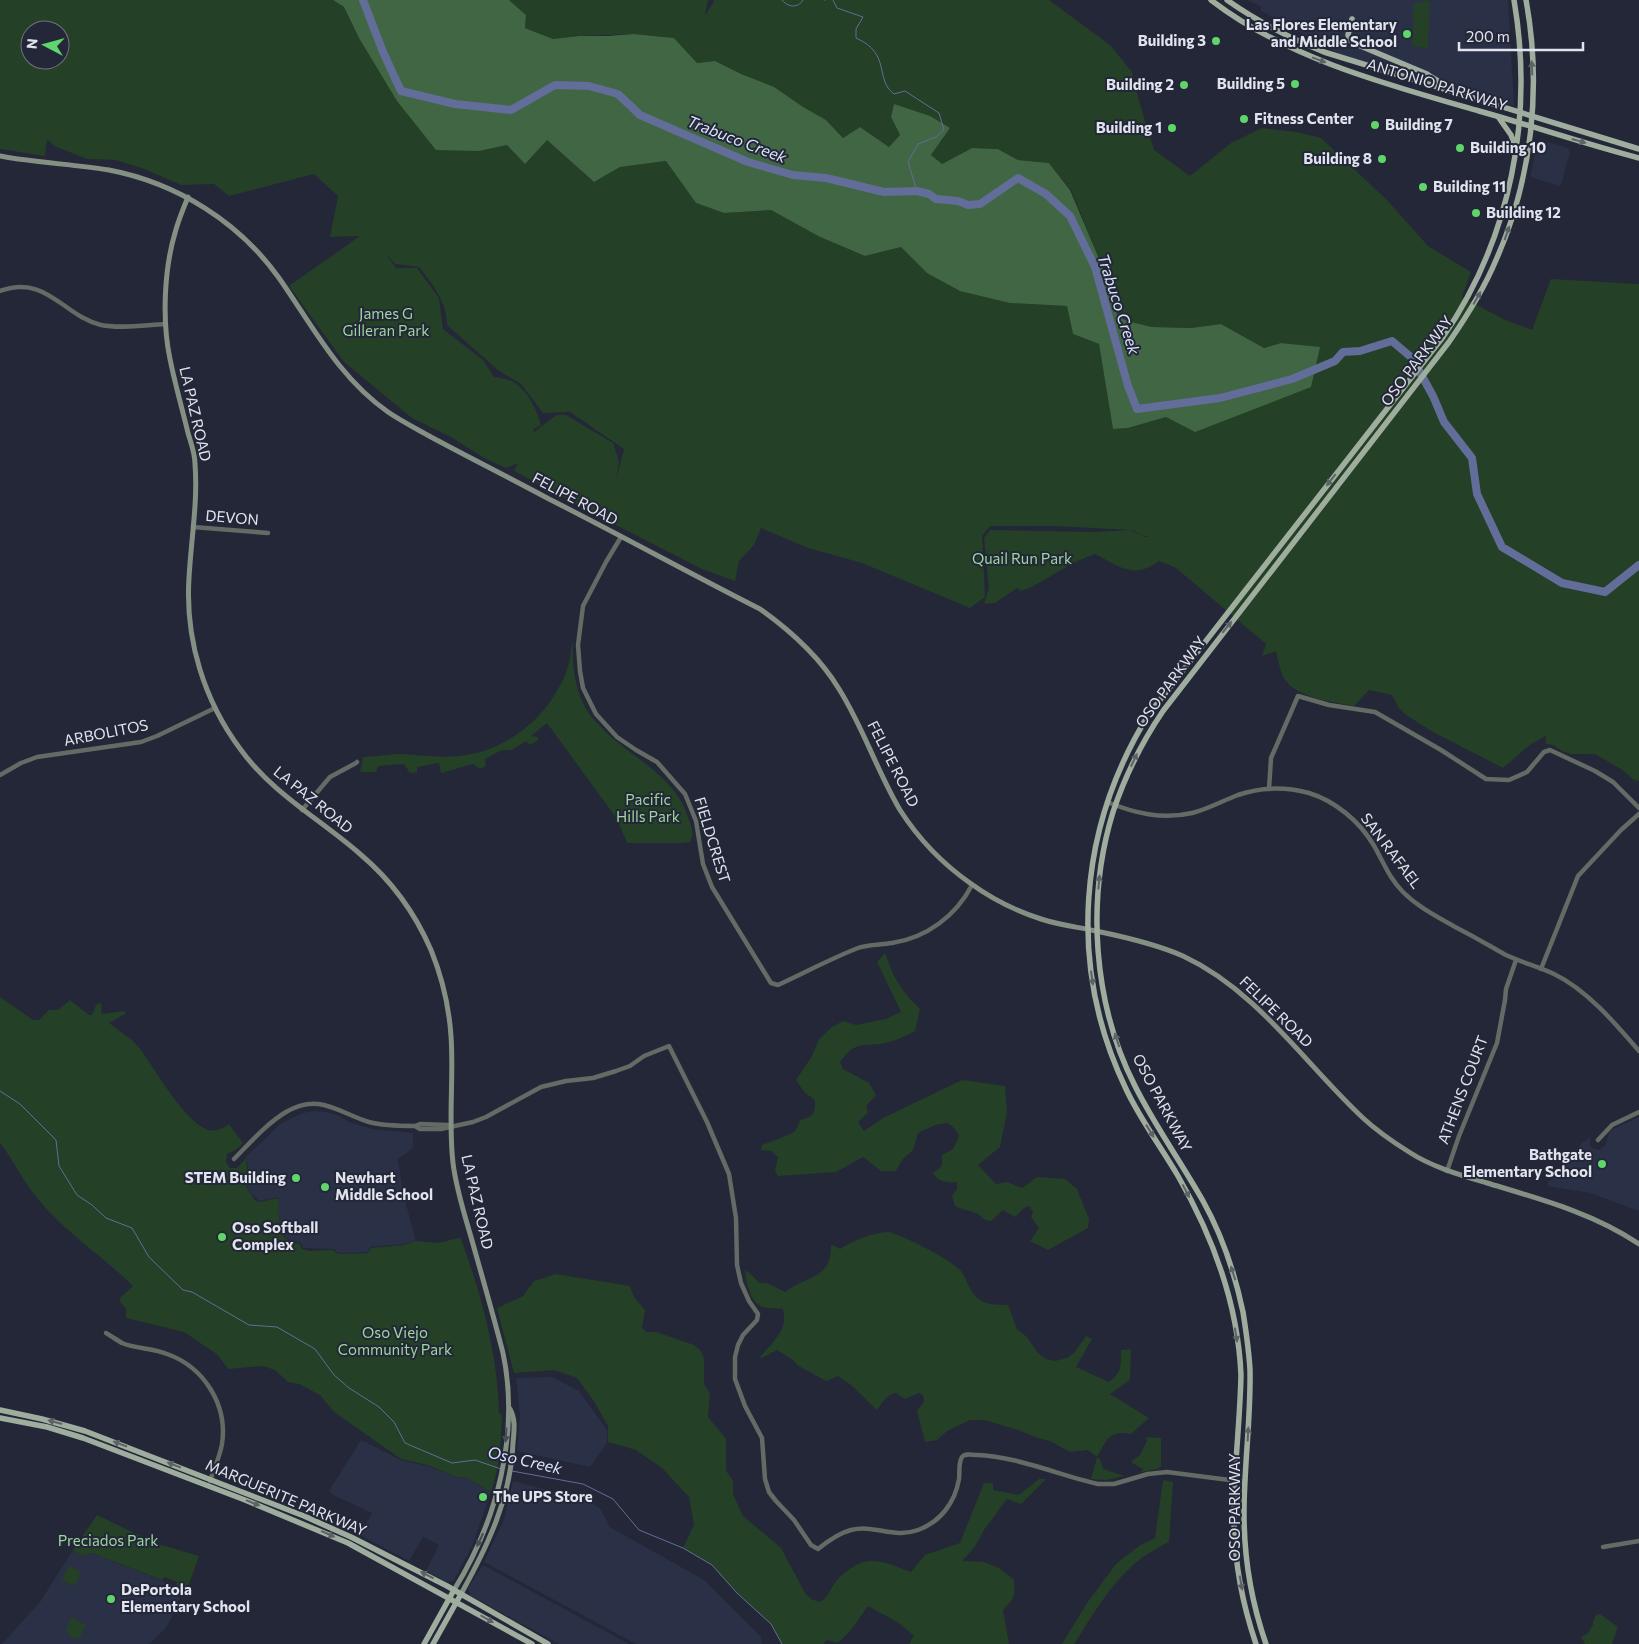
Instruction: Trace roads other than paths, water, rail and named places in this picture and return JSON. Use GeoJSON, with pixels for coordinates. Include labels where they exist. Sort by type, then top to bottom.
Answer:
{"type":"FeatureCollection","features":[{"type":"Feature","properties":{"kind":"main road","name":"ANTONIO PARKWAY"},"geometry":{"type":"LineString","coordinates":[[1210,0],[1265,35],[1308,56],[1445,102],[1639,158]]}},
{"type":"Feature","properties":{"kind":"main road","name":"ANTONIO PARKWAY"},"geometry":{"type":"LineString","coordinates":[[1227,0],[1268,27],[1311,47],[1639,149]]}},
{"type":"Feature","properties":{"kind":"main road","name":"OSO PARKWAY"},"geometry":{"type":"LineString","coordinates":[[1256,1644],[1244,1602],[1234,1523],[1240,1366],[1230,1302],[1218,1261],[1202,1222],[1178,1177],[1133,1102],[1113,1058],[1094,990],[1088,929],[1092,867],[1107,802],[1139,730],[1155,706],[1443,336],[1466,301],[1491,248],[1505,204],[1516,149],[1521,112],[1521,46],[1514,0]]}},
{"type":"Feature","properties":{"kind":"main road","name":"OSO PARKWAY"},"geometry":{"type":"LineString","coordinates":[[1266,1644],[1248,1577],[1244,1526],[1250,1372],[1247,1336],[1237,1287],[1208,1210],[1134,1085],[1124,1063],[1111,1023],[1104,994],[1098,931],[1097,909],[1101,866],[1109,826],[1116,805],[1136,756],[1163,711],[1449,342],[1477,298],[1502,245],[1520,189],[1532,127],[1532,53],[1526,0]]}},
{"type":"Feature","properties":{"kind":"main road"},"geometry":{"type":"LineString","coordinates":[[1352,19],[1348,35],[1352,42],[1427,74],[1456,93]]}},
{"type":"Feature","properties":{"kind":"main road"},"geometry":{"type":"LineString","coordinates":[[1500,118],[1511,135],[1516,149]]}},
{"type":"Feature","properties":{"kind":"main road"},"geometry":{"type":"LineString","coordinates":[[1610,150],[1616,148],[1618,143]]}},
{"type":"Feature","properties":{"kind":"main road","name":"FELIPE ROAD"},"geometry":{"type":"LineString","coordinates":[[0,156],[111,171],[155,183],[188,197],[230,226],[255,248],[278,277],[333,359],[356,385],[388,412],[459,453],[760,608],[800,640],[826,670],[844,697],[901,811],[920,836],[949,867],[972,885],[1021,912],[1060,924],[1098,931],[1163,948],[1213,972],[1260,1010],[1365,1120],[1413,1155],[1446,1171],[1581,1213],[1615,1229],[1639,1244]]}},
{"type":"Feature","properties":{"kind":"main road","name":"LA PAZ ROAD"},"geometry":{"type":"LineString","coordinates":[[188,197],[175,233],[169,261],[166,324],[169,356],[195,461],[193,527],[188,586],[190,624],[200,670],[215,708],[232,737],[249,760],[277,789],[353,848],[381,874],[402,900],[427,942],[441,979],[449,1016],[452,1156],[457,1188],[503,1353],[508,1380],[510,1409],[504,1461],[499,1484],[484,1531],[424,1644]]}},
{"type":"Feature","properties":{"kind":"main road","name":"LA PAZ ROAD"},"geometry":{"type":"LineString","coordinates":[[433,1644],[492,1533],[502,1506],[511,1462],[514,1417],[510,1409]]}},
{"type":"Feature","properties":{"kind":"main road","name":"MARGUERITE PARKWAY"},"geometry":{"type":"LineString","coordinates":[[0,1410],[85,1431],[304,1516],[351,1537],[454,1590],[548,1644]]}},
{"type":"Feature","properties":{"kind":"main road","name":"MARGUERITE PARKWAY"},"geometry":{"type":"LineString","coordinates":[[0,1418],[47,1427],[83,1438],[308,1525],[348,1543],[532,1644]]}},
{"type":"Feature","properties":{"kind":"street"},"geometry":{"type":"LineString","coordinates":[[0,291],[16,287],[46,292],[86,319],[115,327],[166,324]]}},
{"type":"Feature","properties":{"kind":"street","name":"DEVON"},"geometry":{"type":"LineString","coordinates":[[193,527],[268,533]]}},
{"type":"Feature","properties":{"kind":"street","name":"FIELDCREST"},"geometry":{"type":"LineString","coordinates":[[621,537],[583,606],[578,645],[580,671],[589,702],[596,714],[617,736],[657,762],[685,794],[696,821],[703,864],[712,887],[771,983],[778,985],[860,948],[891,943],[920,935],[948,917],[972,885]]}},
{"type":"Feature","properties":{"kind":"street"},"geometry":{"type":"LineString","coordinates":[[1269,789],[1271,758],[1298,696],[1329,705],[1374,712],[1441,750],[1486,779],[1509,780],[1528,772],[1544,752],[1550,750],[1595,771],[1613,782],[1639,808]]}},
{"type":"Feature","properties":{"kind":"street","name":"ARBOLITOS"},"geometry":{"type":"LineString","coordinates":[[0,775],[21,763],[37,758],[147,740],[215,708]]}},
{"type":"Feature","properties":{"kind":"street"},"geometry":{"type":"LineString","coordinates":[[302,810],[330,777],[357,762]]}},
{"type":"Feature","properties":{"kind":"street","name":"SAN RAFAEL"},"geometry":{"type":"LineString","coordinates":[[1107,802],[1146,815],[1175,816],[1198,812],[1239,795],[1269,789],[1285,789],[1320,798],[1349,816],[1365,833],[1390,876],[1410,898],[1429,912],[1516,960],[1554,974],[1576,988],[1639,1051]]}},
{"type":"Feature","properties":{"kind":"street"},"geometry":{"type":"LineString","coordinates":[[1541,969],[1578,876],[1621,830],[1639,814]]}},
{"type":"Feature","properties":{"kind":"street","name":"ATHENS COURT"},"geometry":{"type":"LineString","coordinates":[[1446,1171],[1497,1042],[1506,989],[1516,960]]}},
{"type":"Feature","properties":{"kind":"street"},"geometry":{"type":"LineString","coordinates":[[234,1158],[283,1114],[309,1104],[333,1106],[375,1123],[451,1126],[486,1117],[541,1087],[566,1081],[593,1078],[630,1066],[644,1056],[669,1046],[707,1122],[729,1174],[736,1218],[737,1266],[740,1283],[748,1301],[758,1314],[758,1320],[743,1336],[738,1345],[735,1357],[735,1379],[745,1406],[762,1438],[765,1479],[769,1492],[794,1520],[811,1545],[818,1549],[833,1538],[850,1530],[870,1529],[908,1534],[928,1526],[937,1520],[948,1507],[959,1480],[962,1457],[966,1454],[990,1455],[1098,1484],[1114,1484],[1148,1474],[1167,1472],[1245,1482]]}},
{"type":"Feature","properties":{"kind":"street"},"geometry":{"type":"LineString","coordinates":[[1598,1140],[1612,1125],[1639,1112]]}},
{"type":"Feature","properties":{"kind":"street"},"geometry":{"type":"LineString","coordinates":[[106,1333],[122,1343],[179,1358],[192,1366],[211,1390],[222,1417],[223,1434],[222,1446],[208,1486]]}},
{"type":"Feature","properties":{"kind":"street"},"geometry":{"type":"LineString","coordinates":[[1603,1547],[1639,1541]]}},
{"type":"Feature","properties":{"kind":"waterway","name":"Trabuco Creek"},"geometry":{"type":"LineString","coordinates":[[363,0],[383,52],[401,91],[455,104],[511,110],[555,85],[589,86],[618,94],[640,115],[748,162],[793,175],[826,178],[884,192],[917,191],[929,194],[936,199],[958,201],[968,205],[980,204],[1018,178],[1046,194],[1070,216],[1095,267],[1128,386],[1137,409],[1220,398],[1292,379],[1335,361],[1343,352],[1360,351],[1392,341],[1412,358],[1433,396],[1444,422],[1472,458],[1477,494],[1502,547],[1562,583],[1605,592],[1639,565]]}},
{"type":"Feature","properties":{"kind":"waterway"},"geometry":{"type":"LineString","coordinates":[[782,0],[792,6],[798,5],[803,0]]}},
{"type":"Feature","properties":{"kind":"waterway"},"geometry":{"type":"LineString","coordinates":[[833,0],[837,8],[863,17],[856,29],[856,38],[867,44],[874,51],[879,59],[888,88],[894,94],[905,91],[939,113],[944,130],[936,137],[918,144],[908,162],[917,191]]}},
{"type":"Feature","properties":{"kind":"waterway","name":"Oso Creek"},"geometry":{"type":"LineString","coordinates":[[0,1091],[20,1104],[56,1140],[59,1166],[77,1195],[106,1218],[132,1228],[149,1257],[183,1290],[192,1292],[249,1325],[277,1327],[315,1349],[334,1375],[349,1388],[379,1407],[394,1422],[405,1443],[452,1463],[475,1460],[501,1469]]}},
{"type":"Feature","properties":{"kind":"waterway","name":"Oso Creek"},"geometry":{"type":"LineString","coordinates":[[512,1471],[583,1484],[613,1499],[639,1530],[683,1548],[712,1565],[737,1593],[771,1624],[782,1644]]}},
{"type":"Feature","properties":{"kind":"place","name":"Las Flores Elementary and Middle School"},"geometry":{"type":"Point","coordinates":[1407,34]}},
{"type":"Feature","properties":{"kind":"place","name":"Building 3"},"geometry":{"type":"Point","coordinates":[1216,41]}},
{"type":"Feature","properties":{"kind":"place","name":"Building 5"},"geometry":{"type":"Point","coordinates":[1295,84]}},
{"type":"Feature","properties":{"kind":"place","name":"Building 2"},"geometry":{"type":"Point","coordinates":[1184,85]}},
{"type":"Feature","properties":{"kind":"place","name":"Fitness Center"},"geometry":{"type":"Point","coordinates":[1244,119]}},
{"type":"Feature","properties":{"kind":"place","name":"Building 7"},"geometry":{"type":"Point","coordinates":[1375,125]}},
{"type":"Feature","properties":{"kind":"place","name":"Building 1"},"geometry":{"type":"Point","coordinates":[1172,128]}},
{"type":"Feature","properties":{"kind":"place","name":"Building 10"},"geometry":{"type":"Point","coordinates":[1460,148]}},
{"type":"Feature","properties":{"kind":"place","name":"Building 8"},"geometry":{"type":"Point","coordinates":[1382,159]}},
{"type":"Feature","properties":{"kind":"place","name":"Building 11"},"geometry":{"type":"Point","coordinates":[1423,187]}},
{"type":"Feature","properties":{"kind":"place","name":"Building 12"},"geometry":{"type":"Point","coordinates":[1476,213]}},
{"type":"Feature","properties":{"kind":"place","name":"Bathgate Elementary School"},"geometry":{"type":"Point","coordinates":[1602,1164]}},
{"type":"Feature","properties":{"kind":"place","name":"STEM Building"},"geometry":{"type":"Point","coordinates":[296,1178]}},
{"type":"Feature","properties":{"kind":"place","name":"Newhart Middle School"},"geometry":{"type":"Point","coordinates":[325,1187]}},
{"type":"Feature","properties":{"kind":"place","name":"Oso Softball Complex"},"geometry":{"type":"Point","coordinates":[222,1237]}},
{"type":"Feature","properties":{"kind":"place","name":"The UPS Store"},"geometry":{"type":"Point","coordinates":[483,1497]}},
{"type":"Feature","properties":{"kind":"place","name":"DePortola Elementary School"},"geometry":{"type":"Point","coordinates":[111,1599]}},
{"type":"Feature","properties":{"kind":"park label","name":"James G Gilleran Park"},"geometry":{"type":"Point","coordinates":[386,322]}},
{"type":"Feature","properties":{"kind":"park label","name":"Quail Run Park"},"geometry":{"type":"Point","coordinates":[1022,559]}},
{"type":"Feature","properties":{"kind":"park label","name":"Pacific Hills Park"},"geometry":{"type":"Point","coordinates":[648,808]}},
{"type":"Feature","properties":{"kind":"park label","name":"Oso Viejo Community Park"},"geometry":{"type":"Point","coordinates":[395,1342]}},
{"type":"Feature","properties":{"kind":"park label","name":"Preciados Park"},"geometry":{"type":"Point","coordinates":[108,1541]}}]}
